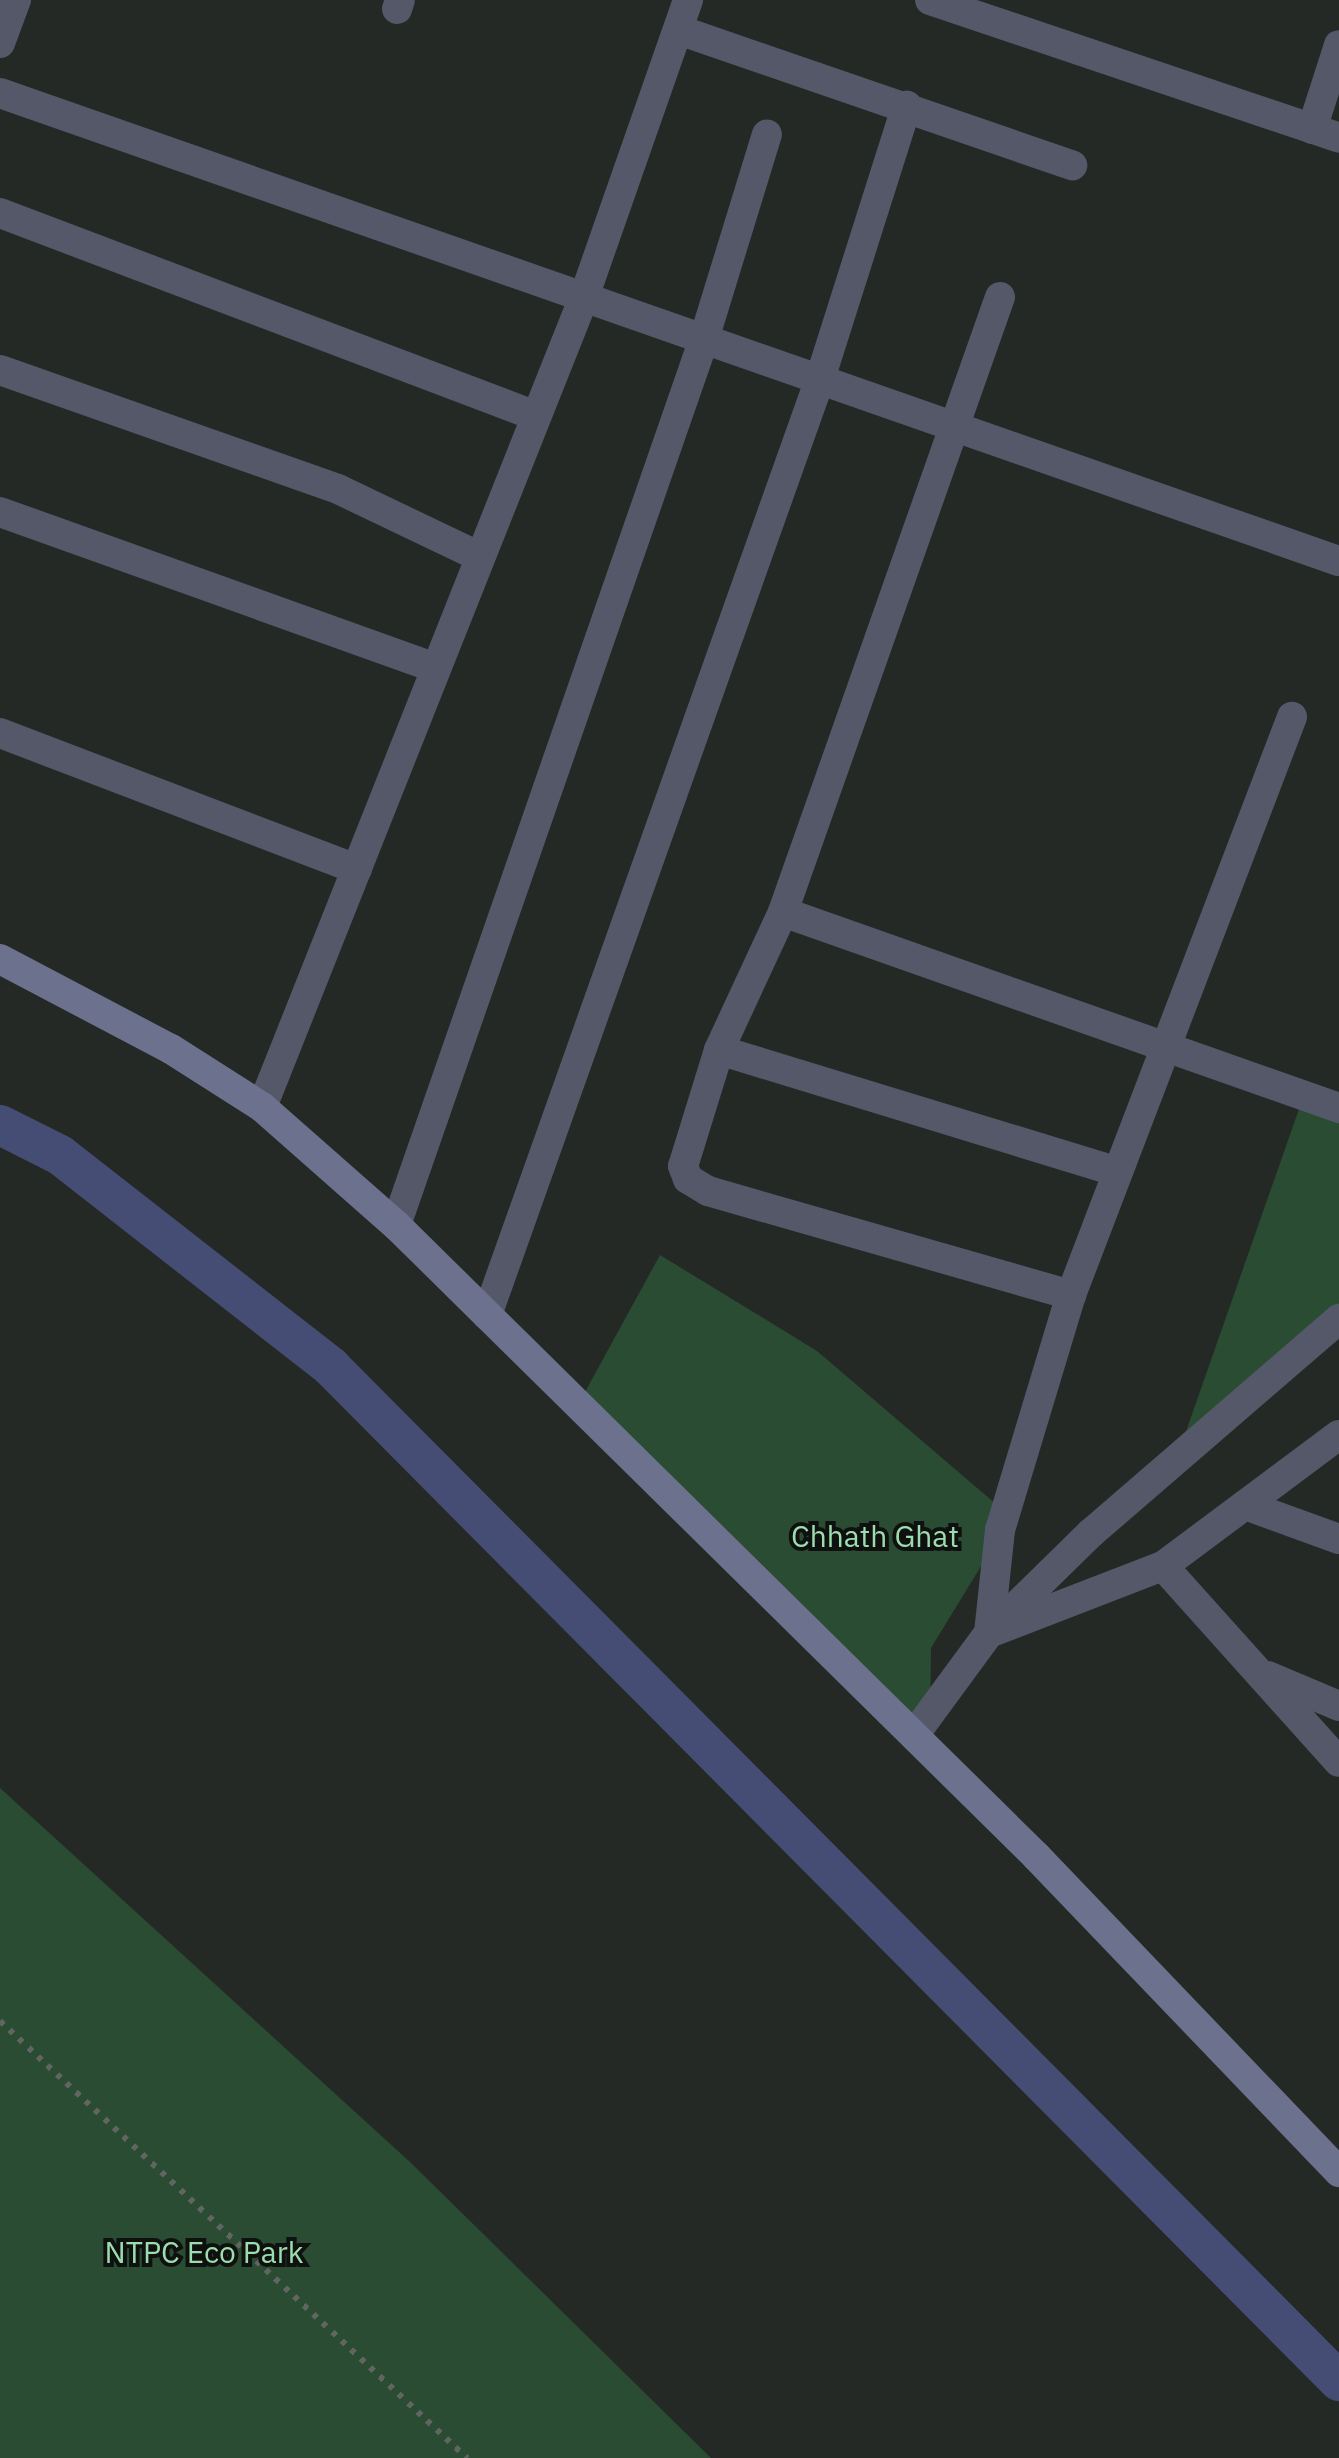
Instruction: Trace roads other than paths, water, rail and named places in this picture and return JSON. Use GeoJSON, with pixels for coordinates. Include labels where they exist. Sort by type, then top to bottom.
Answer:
{"type":"FeatureCollection","features":[{"type":"Feature","properties":{"kind":"street"},"geometry":{"type":"LineString","coordinates":[[0,42],[16,0]]}},
{"type":"Feature","properties":{"kind":"street"},"geometry":{"type":"LineString","coordinates":[[262,1106],[584,297],[688,0]]}},
{"type":"Feature","properties":{"kind":"street"},"geometry":{"type":"LineString","coordinates":[[930,0],[1325,133],[1339,45]]}},
{"type":"Feature","properties":{"kind":"street"},"geometry":{"type":"LineString","coordinates":[[679,30],[907,105],[1072,165]]}},
{"type":"Feature","properties":{"kind":"street"},"geometry":{"type":"LineString","coordinates":[[0,92],[1339,561]]}},
{"type":"Feature","properties":{"kind":"street"},"geometry":{"type":"LineString","coordinates":[[488,1315],[820,379],[907,105]]}},
{"type":"Feature","properties":{"kind":"street"},"geometry":{"type":"LineString","coordinates":[[396,1224],[704,339],[767,134]]}},
{"type":"Feature","properties":{"kind":"street"},"geometry":{"type":"LineString","coordinates":[[0,213],[536,416]]}},
{"type":"Feature","properties":{"kind":"street"},"geometry":{"type":"LineString","coordinates":[[1000,297],[782,912],[720,1050],[682,1166],[688,1179],[708,1191],[1071,1296]]}},
{"type":"Feature","properties":{"kind":"street"},"geometry":{"type":"LineString","coordinates":[[0,370],[338,489],[480,556]]}},
{"type":"Feature","properties":{"kind":"street"},"geometry":{"type":"LineString","coordinates":[[0,512],[436,668]]}},
{"type":"Feature","properties":{"kind":"street"},"geometry":{"type":"LineString","coordinates":[[989,1633],[1000,1530],[1071,1296],[1292,717]]}},
{"type":"Feature","properties":{"kind":"street"},"geometry":{"type":"LineString","coordinates":[[0,733],[356,868]]}},
{"type":"Feature","properties":{"kind":"street"},"geometry":{"type":"LineString","coordinates":[[782,912],[1339,1108]]}},
{"type":"Feature","properties":{"kind":"street"},"geometry":{"type":"LineString","coordinates":[[0,959],[172,1049],[262,1106],[396,1224],[914,1736],[1339,2172]]}},
{"type":"Feature","properties":{"kind":"street"},"geometry":{"type":"LineString","coordinates":[[720,1050],[1118,1172]]}},
{"type":"Feature","properties":{"kind":"street"},"geometry":{"type":"LineString","coordinates":[[914,1736],[989,1633],[1091,1533],[1339,1319]]}},
{"type":"Feature","properties":{"kind":"street"},"geometry":{"type":"LineString","coordinates":[[989,1633],[1163,1566],[1339,1435]]}},
{"type":"Feature","properties":{"kind":"street"},"geometry":{"type":"LineString","coordinates":[[1244,1505],[1339,1539]]}},
{"type":"Feature","properties":{"kind":"street"},"geometry":{"type":"LineString","coordinates":[[1163,1566],[1339,1762]]}},
{"type":"Feature","properties":{"kind":"street"},"geometry":{"type":"LineString","coordinates":[[1258,1672],[1339,1706]]}},
{"type":"Feature","properties":{"kind":"waterway"},"geometry":{"type":"LineString","coordinates":[[0,1125],[60,1155],[331,1367],[1339,2381]]}},
{"type":"Feature","properties":{"kind":"park label","name":"Chhath Ghat"},"geometry":{"type":"Point","coordinates":[875,1536]}},
{"type":"Feature","properties":{"kind":"park label","name":"NTPC Eco Park"},"geometry":{"type":"Point","coordinates":[204,2252]}}]}
